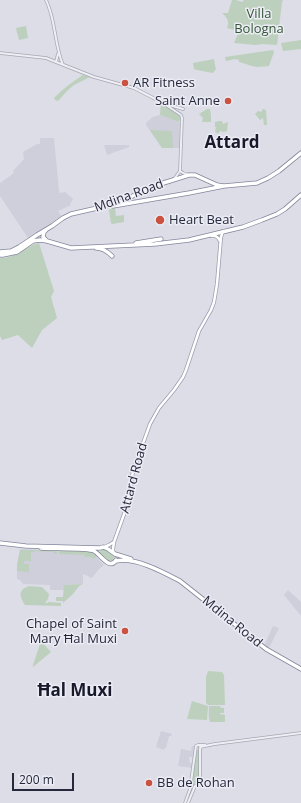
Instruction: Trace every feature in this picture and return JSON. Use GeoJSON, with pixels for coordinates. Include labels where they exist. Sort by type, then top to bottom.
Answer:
{"type":"FeatureCollection","features":[{"type":"Feature","properties":{"kind":"highway"},"geometry":{"type":"LineString","coordinates":[[96,209],[223,186],[257,183],[279,171],[301,153]]}},
{"type":"Feature","properties":{"kind":"highway","name":"Mdina Road"},"geometry":{"type":"LineString","coordinates":[[0,254],[19,247],[70,214],[115,204],[157,185],[189,175],[197,176],[217,185],[223,186]]}},
{"type":"Feature","properties":{"kind":"highway"},"geometry":{"type":"LineString","coordinates":[[103,246],[155,244],[189,240],[250,224],[277,214],[293,203],[301,195]]}},
{"type":"Feature","properties":{"kind":"highway"},"geometry":{"type":"LineString","coordinates":[[52,226],[43,234],[43,237],[47,241],[71,248],[99,248],[112,256],[112,250],[115,246]]}},
{"type":"Feature","properties":{"kind":"highway"},"geometry":{"type":"LineString","coordinates":[[81,248],[138,243],[160,239]]}},
{"type":"Feature","properties":{"kind":"highway","name":"Mdina Road"},"geometry":{"type":"LineString","coordinates":[[0,254],[3,256],[17,252],[33,241],[47,241]]}},
{"type":"Feature","properties":{"kind":"highway","name":"Mdina Road"},"geometry":{"type":"LineString","coordinates":[[0,544],[26,546],[102,547],[114,554],[161,570],[180,581],[266,649],[301,669]]}},
{"type":"Feature","properties":{"kind":"highway","name":"Mdina Road"},"geometry":{"type":"LineString","coordinates":[[0,544],[19,547],[90,550],[98,554],[108,563],[112,564],[116,561],[124,560],[133,561],[165,573]]}},
{"type":"Feature","properties":{"kind":"highway"},"geometry":{"type":"LineString","coordinates":[[98,554],[98,551],[102,547]]}},
{"type":"Feature","properties":{"kind":"highway"},"geometry":{"type":"LineString","coordinates":[[114,554],[116,561]]}},
{"type":"Feature","properties":{"kind":"main road","name":"Attard Road"},"geometry":{"type":"LineString","coordinates":[[114,554],[112,548],[127,506],[133,470],[150,424],[159,408],[183,376],[199,331],[211,310],[215,298],[220,244],[223,231]]}},
{"type":"Feature","properties":{"kind":"main road"},"geometry":{"type":"LineString","coordinates":[[189,240],[214,236],[218,238],[220,244]]}},
{"type":"Feature","properties":{"kind":"main road"},"geometry":{"type":"LineString","coordinates":[[102,547],[114,542]]}},
{"type":"Feature","properties":{"kind":"street"},"geometry":{"type":"LineString","coordinates":[[46,0],[51,13],[59,52],[57,63]]}},
{"type":"Feature","properties":{"kind":"street"},"geometry":{"type":"LineString","coordinates":[[0,53],[46,58],[85,74],[134,88],[151,96],[182,115],[180,171],[173,180]]}},
{"type":"Feature","properties":{"kind":"street"},"geometry":{"type":"LineString","coordinates":[[52,61],[59,58]]}},
{"type":"Feature","properties":{"kind":"street"},"geometry":{"type":"LineString","coordinates":[[59,58],[63,65]]}},
{"type":"Feature","properties":{"kind":"street"},"geometry":{"type":"LineString","coordinates":[[164,104],[183,109]]}},
{"type":"Feature","properties":{"kind":"street"},"geometry":{"type":"LineString","coordinates":[[180,171],[183,174],[189,175]]}},
{"type":"Feature","properties":{"kind":"street"},"geometry":{"type":"LineString","coordinates":[[185,803],[192,784],[196,745],[200,747],[301,733]]}},
{"type":"Feature","properties":{"kind":"street"},"geometry":{"type":"LineString","coordinates":[[188,803],[195,786],[198,786],[200,782],[200,747]]}},
{"type":"Feature","properties":{"kind":"shaded area"},"geometry":{"type":"Polygon","coordinates":[[[160,115],[179,122],[179,148],[162,148],[146,125],[146,123],[153,117],[160,115]]]}},
{"type":"Feature","properties":{"kind":"shaded area"},"geometry":{"type":"Polygon","coordinates":[[[40,138],[54,138],[59,191],[60,193],[65,192],[73,199],[70,204],[71,205],[58,211],[62,217],[28,238],[0,196],[0,183],[14,173],[13,171],[24,159],[23,152],[37,144],[40,144],[40,138]]]}},
{"type":"Feature","properties":{"kind":"shaded area"},"geometry":{"type":"Polygon","coordinates":[[[104,145],[129,145],[129,147],[107,155],[104,145]]]}},
{"type":"Feature","properties":{"kind":"shaded area"},"geometry":{"type":"Polygon","coordinates":[[[20,549],[91,552],[104,565],[92,578],[83,574],[83,584],[65,585],[64,590],[50,590],[50,585],[23,584],[17,579],[17,565],[20,549]]]}},
{"type":"Feature","properties":{"kind":"shaded area"},"geometry":{"type":"Polygon","coordinates":[[[288,590],[301,602],[301,616],[284,595],[288,590]]]}},
{"type":"Feature","properties":{"kind":"shaded area"},"geometry":{"type":"Polygon","coordinates":[[[273,626],[279,628],[269,648],[264,646],[273,626]]]}},
{"type":"Feature","properties":{"kind":"shaded area"},"geometry":{"type":"Polygon","coordinates":[[[161,731],[172,734],[169,736],[166,748],[164,750],[156,747],[161,731]]]}},
{"type":"Feature","properties":{"kind":"shaded area"},"geometry":{"type":"Polygon","coordinates":[[[192,746],[194,746],[193,757],[189,757],[189,759],[190,763],[192,763],[192,768],[178,766],[181,749],[191,751],[192,746]]]}},
{"type":"Feature","properties":{"kind":"green space","name":"Villa Bologna"},"geometry":{"type":"Polygon","coordinates":[[[232,0],[242,2],[244,0],[283,0],[277,45],[234,43],[239,31],[227,28],[228,20],[222,13],[228,13],[232,0]]]}},
{"type":"Feature","properties":{"kind":"green space"},"geometry":{"type":"Polygon","coordinates":[[[26,26],[28,38],[19,40],[16,28],[26,26]]]}},
{"type":"Feature","properties":{"kind":"green space"},"geometry":{"type":"Polygon","coordinates":[[[301,40],[301,49],[283,51],[281,43],[301,40]]]}},
{"type":"Feature","properties":{"kind":"green space"},"geometry":{"type":"Polygon","coordinates":[[[273,50],[274,52],[269,66],[258,67],[239,62],[239,60],[235,59],[226,61],[225,57],[273,50]]]}},
{"type":"Feature","properties":{"kind":"green space"},"geometry":{"type":"Polygon","coordinates":[[[214,59],[216,70],[213,73],[194,69],[193,63],[214,59]]]}},
{"type":"Feature","properties":{"kind":"green space"},"geometry":{"type":"Polygon","coordinates":[[[83,75],[90,77],[74,85],[58,101],[55,100],[54,98],[83,75]]]}},
{"type":"Feature","properties":{"kind":"green space"},"geometry":{"type":"Polygon","coordinates":[[[161,103],[181,116],[179,122],[160,115],[161,103]]]}},
{"type":"Feature","properties":{"kind":"green space"},"geometry":{"type":"Polygon","coordinates":[[[207,109],[210,109],[211,122],[202,122],[203,118],[199,114],[207,109]]]}},
{"type":"Feature","properties":{"kind":"green space"},"geometry":{"type":"Polygon","coordinates":[[[263,109],[266,110],[267,125],[264,125],[263,118],[260,120],[255,114],[258,111],[261,112],[263,109]]]}},
{"type":"Feature","properties":{"kind":"green space"},"geometry":{"type":"Polygon","coordinates":[[[222,121],[223,124],[228,122],[227,131],[220,131],[218,134],[215,131],[215,122],[222,121]]]}},
{"type":"Feature","properties":{"kind":"green space"},"geometry":{"type":"Polygon","coordinates":[[[150,130],[172,131],[173,148],[162,148],[150,130]]]}},
{"type":"Feature","properties":{"kind":"green space"},"geometry":{"type":"Polygon","coordinates":[[[115,208],[116,216],[124,215],[124,222],[111,223],[109,210],[115,208]]]}},
{"type":"Feature","properties":{"kind":"green space"},"geometry":{"type":"Polygon","coordinates":[[[39,243],[54,291],[51,297],[57,318],[42,330],[32,348],[18,335],[2,340],[0,336],[0,258],[5,258],[39,243]]]}},
{"type":"Feature","properties":{"kind":"green space"},"geometry":{"type":"Polygon","coordinates":[[[101,549],[107,550],[114,556],[113,561],[108,562],[100,555],[101,549]]]}},
{"type":"Feature","properties":{"kind":"green space"},"geometry":{"type":"Polygon","coordinates":[[[20,550],[55,550],[57,553],[31,552],[31,561],[24,561],[24,564],[29,564],[29,572],[17,571],[20,550]]]}},
{"type":"Feature","properties":{"kind":"green space"},"geometry":{"type":"Polygon","coordinates":[[[61,551],[89,551],[96,555],[96,557],[94,559],[84,557],[84,555],[59,554],[61,551]]]}},
{"type":"Feature","properties":{"kind":"green space"},"geometry":{"type":"Polygon","coordinates":[[[83,584],[79,586],[63,603],[63,601],[56,601],[56,597],[63,597],[64,585],[83,584]]]}},
{"type":"Feature","properties":{"kind":"green space"},"geometry":{"type":"Polygon","coordinates":[[[29,586],[42,587],[49,594],[45,603],[61,603],[61,606],[25,605],[21,592],[29,586]]]}},
{"type":"Feature","properties":{"kind":"green space"},"geometry":{"type":"Polygon","coordinates":[[[41,641],[51,652],[33,667],[33,665],[41,641]]]}},
{"type":"Feature","properties":{"kind":"green space"},"geometry":{"type":"Polygon","coordinates":[[[208,671],[222,672],[224,675],[225,705],[208,705],[206,703],[206,677],[208,671]]]}},
{"type":"Feature","properties":{"kind":"green space"},"geometry":{"type":"Polygon","coordinates":[[[192,701],[208,706],[207,720],[187,719],[192,701]]]}},
{"type":"Feature","properties":{"kind":"green space"},"geometry":{"type":"Polygon","coordinates":[[[209,706],[220,706],[221,708],[224,708],[224,713],[220,714],[225,715],[225,722],[210,722],[209,706]]]}},
{"type":"Feature","properties":{"kind":"green space"},"geometry":{"type":"Polygon","coordinates":[[[197,750],[199,750],[199,782],[195,786],[191,782],[197,750]]]}},
{"type":"Feature","properties":{"kind":"place","name":"AR Fitness"},"geometry":{"type":"Point","coordinates":[125,83]}},
{"type":"Feature","properties":{"kind":"place","name":"Saint Anne"},"geometry":{"type":"Point","coordinates":[228,101]}},
{"type":"Feature","properties":{"kind":"place","name":"Heart Beat"},"geometry":{"type":"Point","coordinates":[160,220]}},
{"type":"Feature","properties":{"kind":"place","name":"Chapel of Saint Mary Ħal Muxi"},"geometry":{"type":"Point","coordinates":[125,631]}},
{"type":"Feature","properties":{"kind":"place","name":"BB de Rohan"},"geometry":{"type":"Point","coordinates":[149,783]}},
{"type":"Feature","properties":{"kind":"district","name":"Attard"},"geometry":{"type":"Point","coordinates":[232,143]}},
{"type":"Feature","properties":{"kind":"district","name":"Ħal Muxi"},"geometry":{"type":"Point","coordinates":[75,691]}}]}
